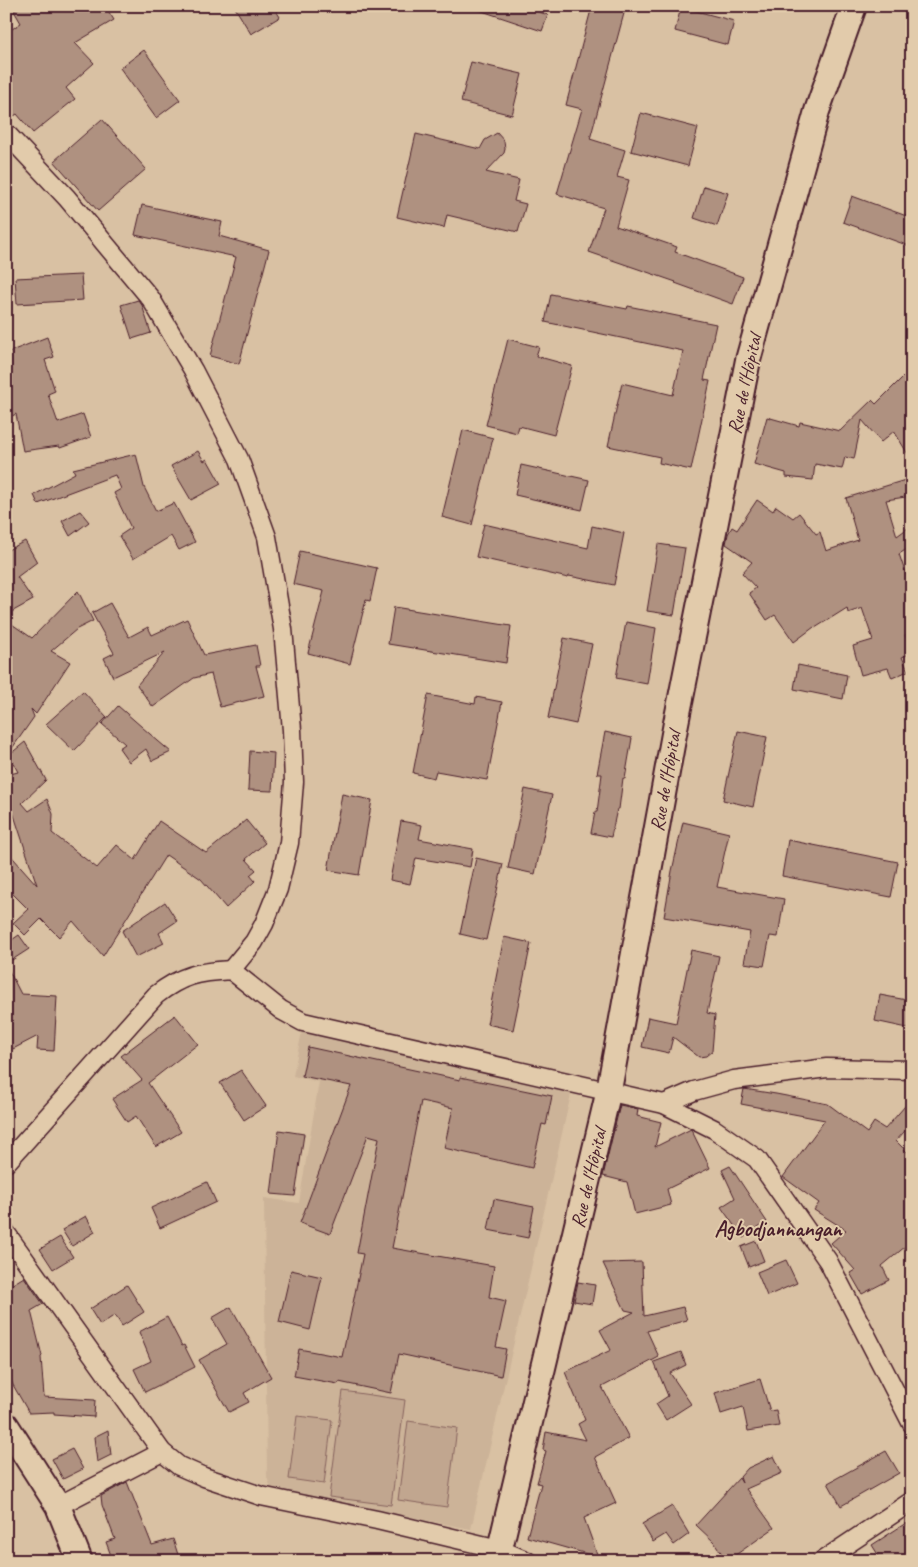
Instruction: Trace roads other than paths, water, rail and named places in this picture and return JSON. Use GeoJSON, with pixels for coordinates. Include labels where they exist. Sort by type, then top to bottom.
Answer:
{"type":"FeatureCollection","features":[{"type":"Feature","properties":{"kind":"street","name":"Rue de l'Hôpital"},"geometry":{"type":"LineString","coordinates":[[498,1555],[609,1090],[676,722],[748,360],[817,111],[854,6]]}},
{"type":"Feature","properties":{"kind":"street"},"geometry":{"type":"LineString","coordinates":[[6,133],[67,198],[151,300],[193,370],[239,459],[267,537],[283,629],[292,730],[293,790],[289,842],[278,889],[264,924],[231,970]]}},
{"type":"Feature","properties":{"kind":"street"},"geometry":{"type":"LineString","coordinates":[[6,1163],[156,995],[173,982],[186,977],[205,972],[231,970],[260,995],[281,1010],[303,1022],[664,1104],[714,1129],[757,1159],[828,1261],[912,1424]]}},
{"type":"Feature","properties":{"kind":"street"},"geometry":{"type":"LineString","coordinates":[[664,1104],[694,1091],[734,1080],[827,1068],[912,1070]]}},
{"type":"Feature","properties":{"kind":"street"},"geometry":{"type":"LineString","coordinates":[[6,1233],[162,1452],[180,1466],[261,1496],[377,1520],[498,1555],[528,1561]]}},
{"type":"Feature","properties":{"kind":"street"},"geometry":{"type":"LineString","coordinates":[[6,1425],[58,1506],[80,1561]]}},
{"type":"Feature","properties":{"kind":"street"},"geometry":{"type":"LineString","coordinates":[[58,1506],[162,1452]]}},
{"type":"Feature","properties":{"kind":"street"},"geometry":{"type":"LineString","coordinates":[[822,1561],[912,1501]]}},
{"type":"Feature","properties":{"kind":"district","name":"Agbodjannangan"},"geometry":{"type":"Point","coordinates":[778,1228]}}]}
